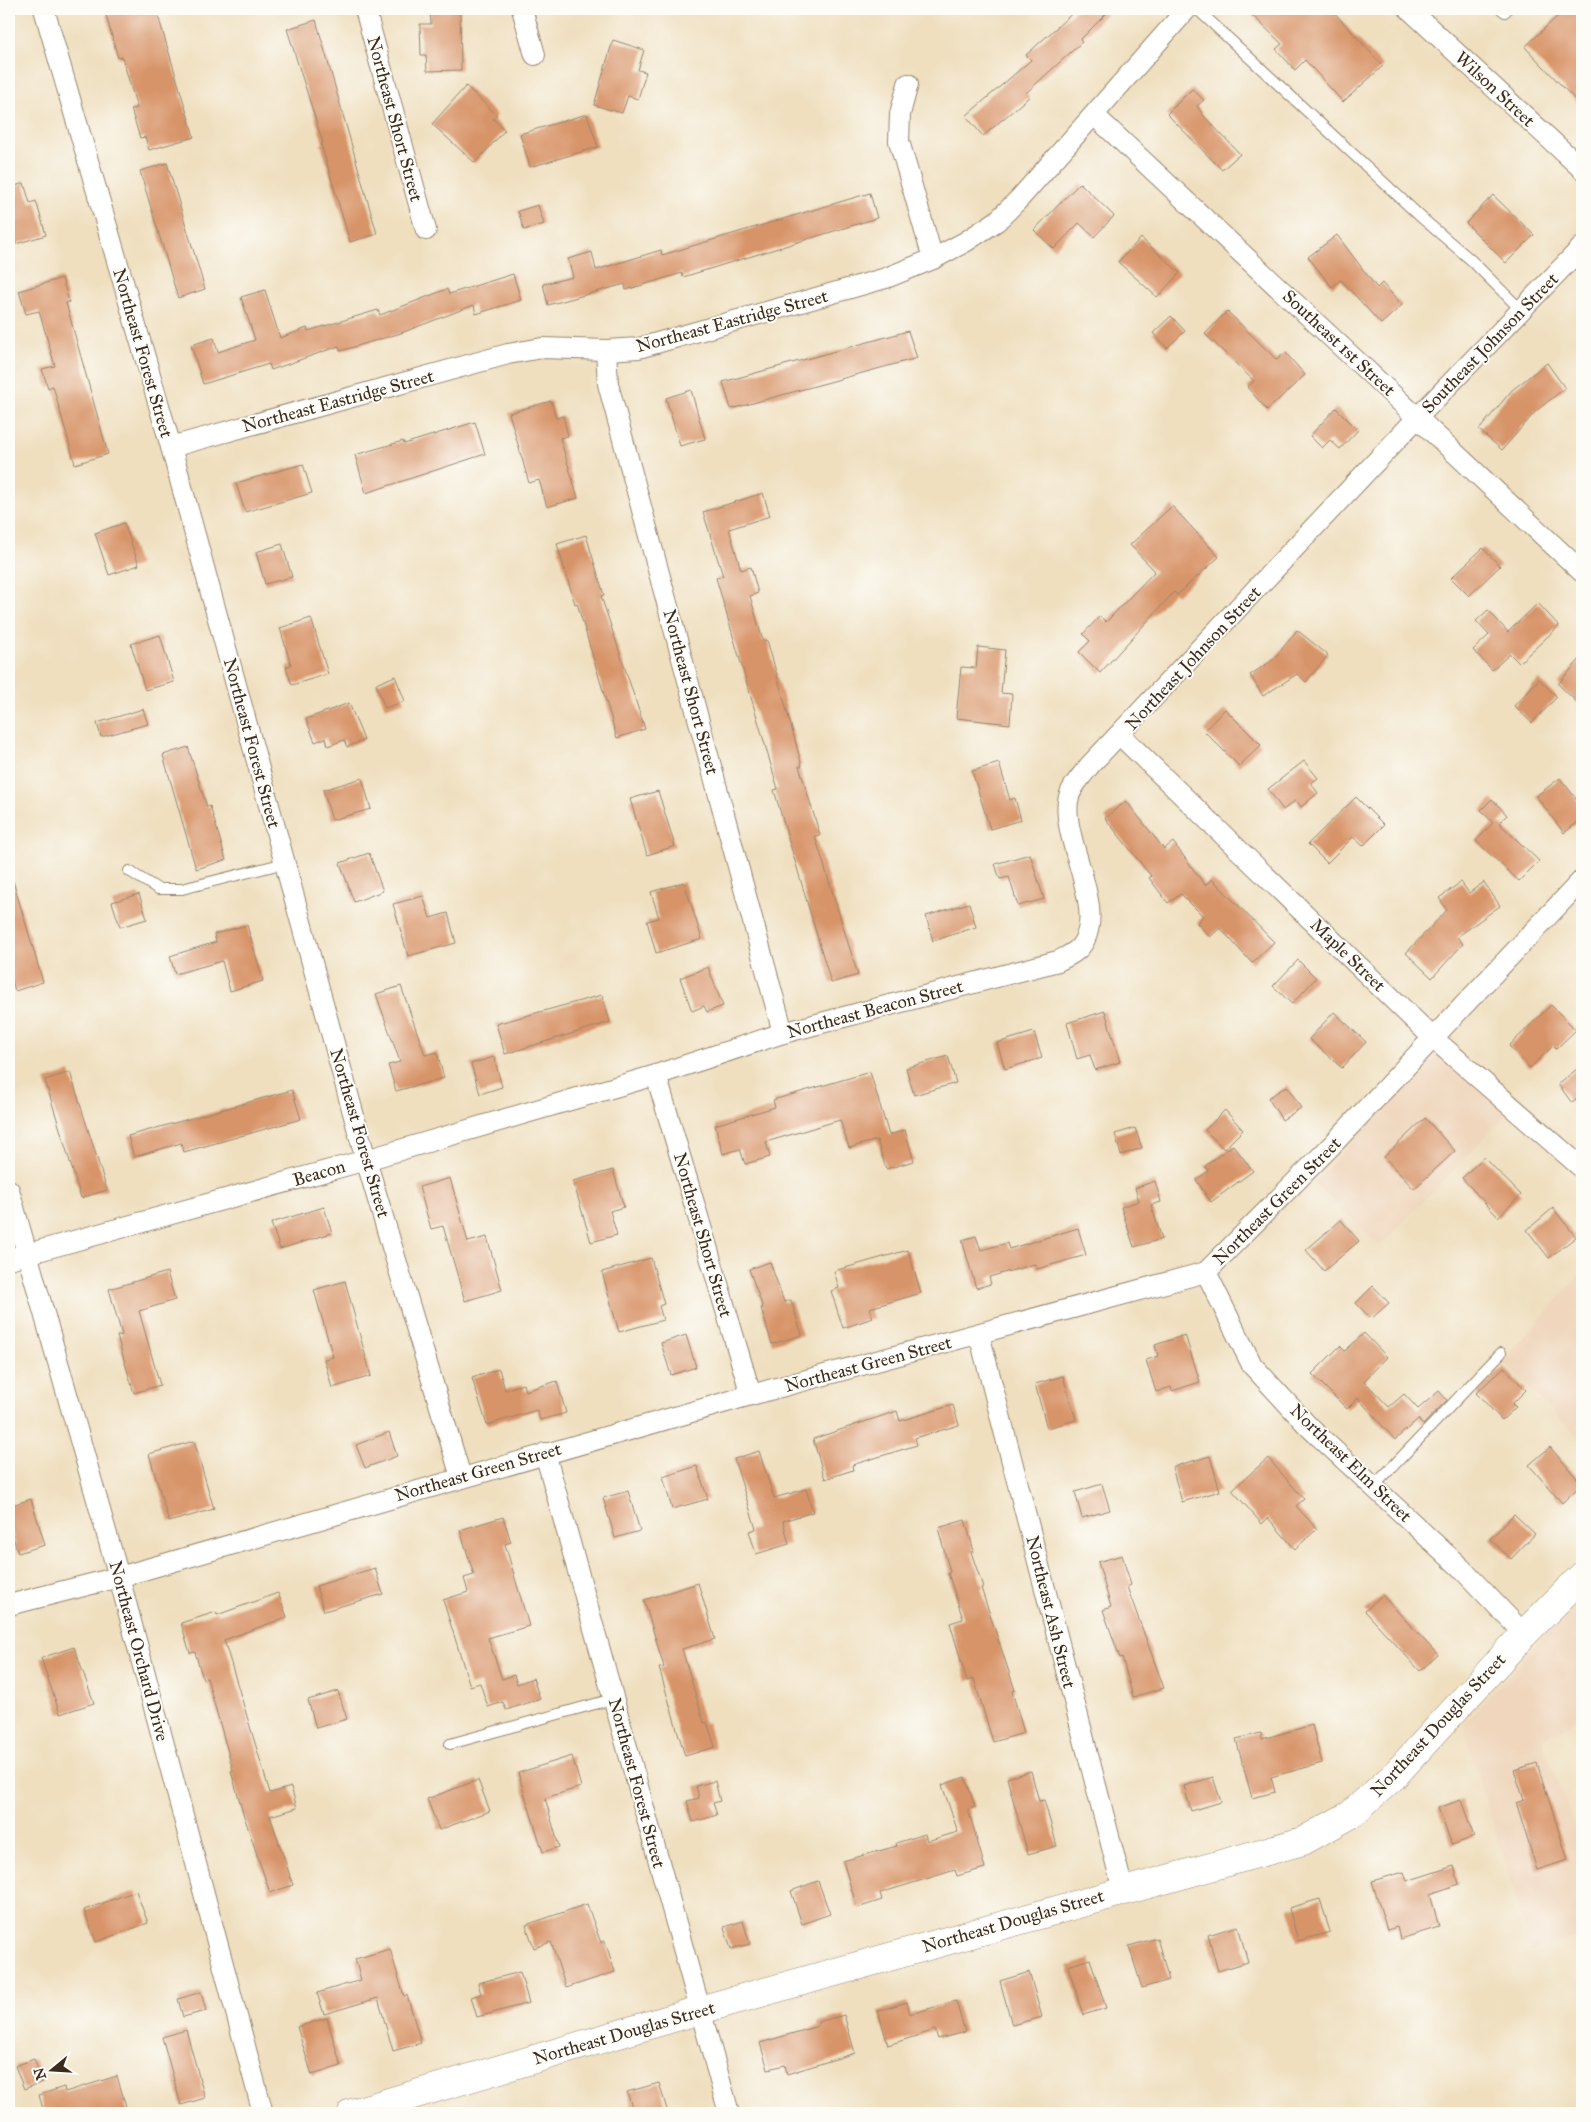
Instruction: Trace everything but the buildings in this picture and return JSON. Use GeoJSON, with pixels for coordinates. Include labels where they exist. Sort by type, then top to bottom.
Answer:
{"type":"FeatureCollection","features":[{"type":"Feature","properties":{"kind":"main road","name":"Northeast Douglas Street"},"geometry":{"type":"LineString","coordinates":[[352,2113],[700,2010],[1122,1890],[1303,1841],[1350,1815],[1392,1777],[1524,1634],[1582,1576]]}},
{"type":"Feature","properties":{"kind":"street","name":"Northeast Forest Street"},"geometry":{"type":"LineString","coordinates":[[44,9],[170,447],[366,1160],[461,1477]]}},
{"type":"Feature","properties":{"kind":"street","name":"Northeast Short Street"},"geometry":{"type":"LineString","coordinates":[[365,9],[426,230]]}},
{"type":"Feature","properties":{"kind":"street"},"geometry":{"type":"LineString","coordinates":[[522,9],[535,55]]}},
{"type":"Feature","properties":{"kind":"street","name":"Northeast Eastridge Street"},"geometry":{"type":"LineString","coordinates":[[170,447],[508,354],[542,348],[606,350],[648,345],[858,286],[933,259],[965,242],[997,221],[1187,9]]}},
{"type":"Feature","properties":{"kind":"street","name":"Wilson Street"},"geometry":{"type":"LineString","coordinates":[[1409,9],[1582,169]]}},
{"type":"Feature","properties":{"kind":"street"},"geometry":{"type":"LineString","coordinates":[[908,84],[900,114],[899,141],[933,259]]}},
{"type":"Feature","properties":{"kind":"street","name":"Southeast 1st Street"},"geometry":{"type":"LineString","coordinates":[[1094,115],[1582,572]]}},
{"type":"Feature","properties":{"kind":"street","name":"Southeast Johnson Street"},"geometry":{"type":"LineString","coordinates":[[1418,417],[1582,247]]}},
{"type":"Feature","properties":{"kind":"street","name":"Northeast Short Street"},"geometry":{"type":"LineString","coordinates":[[606,350],[608,384],[783,1033]]}},
{"type":"Feature","properties":{"kind":"street","name":"Northeast Johnson Street"},"geometry":{"type":"LineString","coordinates":[[1087,937],[1089,925],[1086,893],[1070,832],[1068,800],[1073,787],[1090,765],[1418,417]]}},
{"type":"Feature","properties":{"kind":"street","name":"Maple Street"},"geometry":{"type":"LineString","coordinates":[[1120,735],[1434,1039],[1582,1168]]}},
{"type":"Feature","properties":{"kind":"street","name":"Northeast Green Street"},"geometry":{"type":"LineString","coordinates":[[9,1605],[119,1577],[751,1395],[1206,1272],[1326,1152],[1582,880]]}},
{"type":"Feature","properties":{"kind":"street","name":"Northeast Beacon Street"},"geometry":{"type":"LineString","coordinates":[[656,1075],[783,1033],[1058,961],[1073,953],[1087,937]]}},
{"type":"Feature","properties":{"kind":"street","name":"Northeast Short Street"},"geometry":{"type":"LineString","coordinates":[[656,1075],[751,1395]]}},
{"type":"Feature","properties":{"kind":"street","name":"Beacon"},"geometry":{"type":"LineString","coordinates":[[17,1257],[366,1160],[656,1075]]}},
{"type":"Feature","properties":{"kind":"street","name":"Northeast Orchard Drive"},"geometry":{"type":"LineString","coordinates":[[9,1190],[17,1257],[119,1577],[264,2113]]}},
{"type":"Feature","properties":{"kind":"street","name":"Northeast Elm Street"},"geometry":{"type":"LineString","coordinates":[[1206,1272],[1252,1365],[1309,1427],[1462,1568],[1524,1634]]}},
{"type":"Feature","properties":{"kind":"street","name":"Northeast Ash Street"},"geometry":{"type":"LineString","coordinates":[[979,1334],[1122,1890]]}},
{"type":"Feature","properties":{"kind":"street","name":"Northeast Forest Street"},"geometry":{"type":"LineString","coordinates":[[545,1453],[729,2113]]}},
{"type":"Feature","properties":{"kind":"lane"},"geometry":{"type":"LineString","coordinates":[[1197,9],[1423,219],[1471,260],[1521,310]]}},
{"type":"Feature","properties":{"kind":"lane"},"geometry":{"type":"LineString","coordinates":[[1502,9],[1504,12],[1507,9]]}},
{"type":"Feature","properties":{"kind":"lane"},"geometry":{"type":"LineString","coordinates":[[129,870],[158,889],[182,889],[285,863]]}},
{"type":"Feature","properties":{"kind":"lane"},"geometry":{"type":"LineString","coordinates":[[1374,1486],[1501,1353]]}},
{"type":"Feature","properties":{"kind":"lane"},"geometry":{"type":"LineString","coordinates":[[450,1744],[613,1699]]}},
{"type":"Feature","properties":{"kind":"shaded area"},"geometry":{"type":"Polygon","coordinates":[[[1436,1057],[1441,1057],[1507,1114],[1380,1246],[1314,1183],[1426,1063],[1436,1057]]]}},
{"type":"Feature","properties":{"kind":"shaded area"},"geometry":{"type":"Polygon","coordinates":[[[1582,1272],[1582,1440],[1502,1362],[1582,1272]]]}},
{"type":"Feature","properties":{"kind":"shaded area"},"geometry":{"type":"Polygon","coordinates":[[[1582,1595],[1582,1717],[1542,1740],[1582,1845],[1582,1935],[1532,1952],[1463,1725],[1582,1595]]]}}]}
